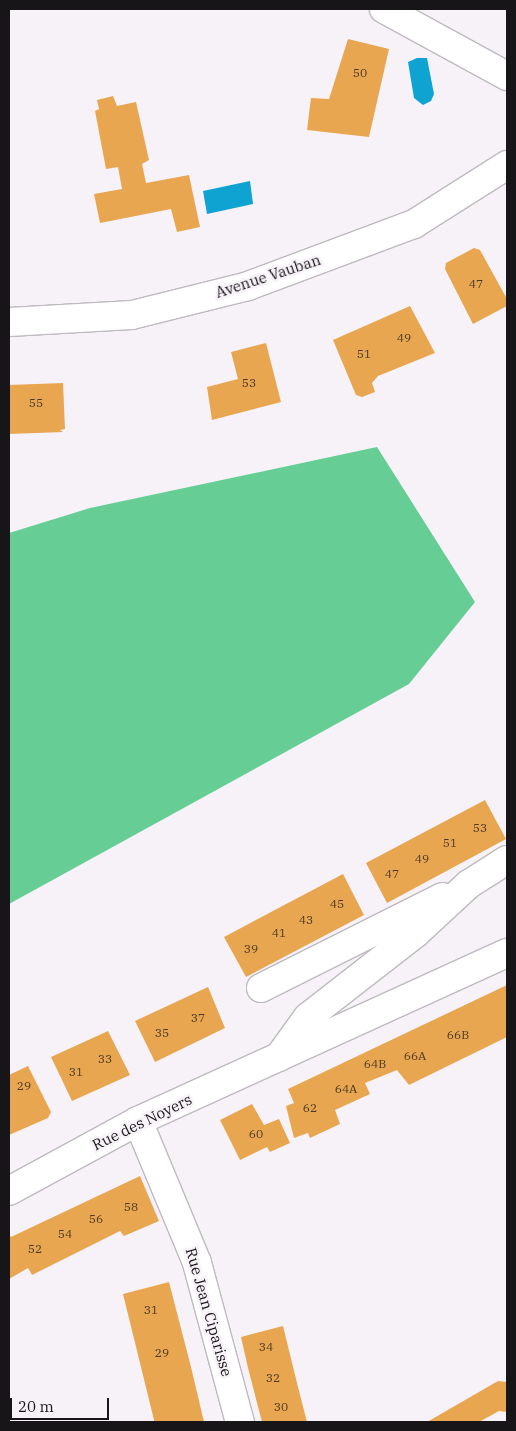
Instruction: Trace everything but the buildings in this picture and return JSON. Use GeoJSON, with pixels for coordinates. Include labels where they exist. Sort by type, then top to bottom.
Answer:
{"type":"FeatureCollection","features":[{"type":"Feature","properties":{"kind":"street"},"geometry":{"type":"LineString","coordinates":[[384,9],[507,76]]}},
{"type":"Feature","properties":{"kind":"street","name":"Avenue Vauban"},"geometry":{"type":"LineString","coordinates":[[9,322],[132,315],[248,286],[414,224],[507,165]]}},
{"type":"Feature","properties":{"kind":"street"},"geometry":{"type":"LineString","coordinates":[[261,988],[469,884],[507,860]]}},
{"type":"Feature","properties":{"kind":"street"},"geometry":{"type":"LineString","coordinates":[[278,1059],[308,1017],[416,933],[469,884]]}},
{"type":"Feature","properties":{"kind":"street","name":"Rue des Noyers"},"geometry":{"type":"LineString","coordinates":[[9,1191],[138,1121],[278,1059],[507,953]]}},
{"type":"Feature","properties":{"kind":"street","name":"Rue Jean Ciparisse"},"geometry":{"type":"LineString","coordinates":[[138,1121],[198,1263],[240,1422]]}},
{"type":"Feature","properties":{"kind":"green space"},"geometry":{"type":"Polygon","coordinates":[[[377,447],[475,602],[409,684],[9,904],[9,533],[90,508],[377,447]]]}},
{"type":"Feature","properties":{"kind":"water"},"geometry":{"type":"Polygon","coordinates":[[[417,58],[427,58],[434,94],[431,101],[423,105],[414,98],[408,62],[417,58]]]}},
{"type":"Feature","properties":{"kind":"water"},"geometry":{"type":"Polygon","coordinates":[[[250,181],[253,204],[207,214],[203,191],[250,181]]]}}]}
